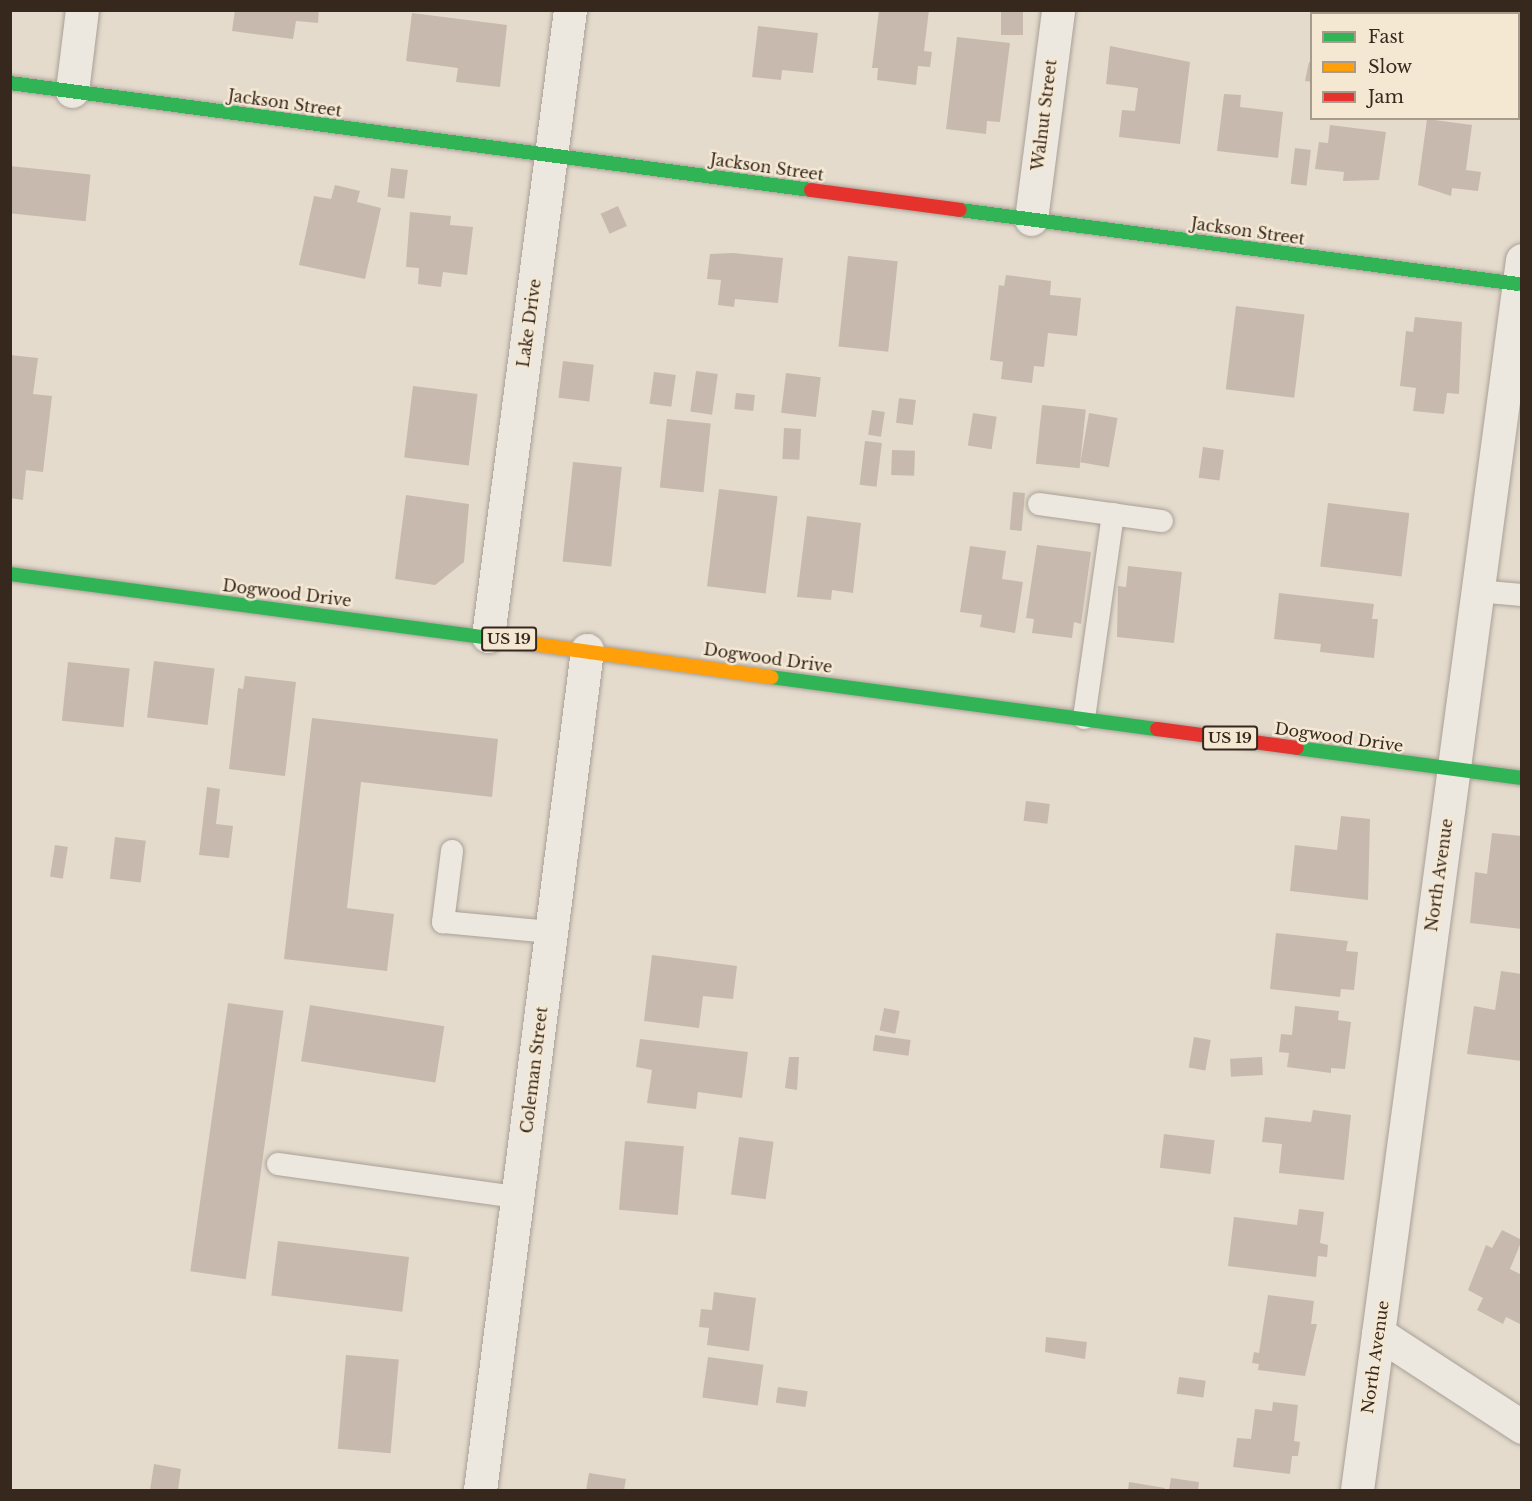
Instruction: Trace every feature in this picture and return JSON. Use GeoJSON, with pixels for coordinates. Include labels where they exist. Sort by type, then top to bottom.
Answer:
{"type":"FeatureCollection","features":[{"type":"Feature","properties":{"kind":"main road","name":"Jackson Street"},"geometry":{"type":"LineString","coordinates":[[10,83],[1031,219],[1520,272]]}},
{"type":"Feature","properties":{"kind":"main road","name":"Dogwood Drive"},"geometry":{"type":"LineString","coordinates":[[10,574],[488,636],[1521,778]]}},
{"type":"Feature","properties":{"kind":"street"},"geometry":{"type":"LineString","coordinates":[[72,91],[82,10]]}},
{"type":"Feature","properties":{"kind":"street","name":"Lake Drive"},"geometry":{"type":"LineString","coordinates":[[488,636],[570,10]]}},
{"type":"Feature","properties":{"kind":"street","name":"Walnut Street"},"geometry":{"type":"LineString","coordinates":[[1031,219],[1058,10]]}},
{"type":"Feature","properties":{"kind":"street","name":"North Avenue"},"geometry":{"type":"LineString","coordinates":[[1357,1491],[1477,591],[1515,358],[1520,272]]}},
{"type":"Feature","properties":{"kind":"street","name":"Coleman Street"},"geometry":{"type":"LineString","coordinates":[[480,1491],[587,650]]}},
{"type":"Feature","properties":{"kind":"street"},"geometry":{"type":"LineString","coordinates":[[1378,1333],[1521,1426]]}},
{"type":"Feature","properties":{"kind":"lane"},"geometry":{"type":"LineString","coordinates":[[1039,504],[1162,521]]}},
{"type":"Feature","properties":{"kind":"lane"},"geometry":{"type":"LineString","coordinates":[[1084,718],[1113,514]]}},
{"type":"Feature","properties":{"kind":"lane"},"geometry":{"type":"LineString","coordinates":[[1477,591],[1521,596]]}},
{"type":"Feature","properties":{"kind":"lane"},"geometry":{"type":"LineString","coordinates":[[452,851],[443,922],[551,932]]}},
{"type":"Feature","properties":{"kind":"lane"},"geometry":{"type":"LineString","coordinates":[[278,1164],[518,1197]]}},
{"type":"Feature","properties":{"kind":"building"},"geometry":{"type":"Polygon","coordinates":[[[235,10],[319,10],[318,23],[296,21],[293,39],[232,31],[235,10]]]}},
{"type":"Feature","properties":{"kind":"building"},"geometry":{"type":"Polygon","coordinates":[[[879,10],[929,10],[924,51],[932,52],[930,67],[918,66],[916,85],[877,80],[878,68],[872,68],[879,10]]]}},
{"type":"Feature","properties":{"kind":"building"},"geometry":{"type":"Polygon","coordinates":[[[1001,10],[1023,10],[1023,35],[1001,35],[1001,10]]]}},
{"type":"Feature","properties":{"kind":"building"},"geometry":{"type":"Polygon","coordinates":[[[1384,10],[1461,10],[1460,12],[1384,10]]]}},
{"type":"Feature","properties":{"kind":"building"},"geometry":{"type":"Polygon","coordinates":[[[412,13],[507,25],[500,87],[456,82],[458,68],[406,61],[412,13]]]}},
{"type":"Feature","properties":{"kind":"building"},"geometry":{"type":"Polygon","coordinates":[[[758,26],[818,33],[813,73],[782,70],[781,80],[752,77],[758,26]]]}},
{"type":"Feature","properties":{"kind":"building"},"geometry":{"type":"Polygon","coordinates":[[[957,37],[1010,43],[1000,122],[987,121],[986,134],[946,129],[957,37]]]}},
{"type":"Feature","properties":{"kind":"building"},"geometry":{"type":"Polygon","coordinates":[[[1110,46],[1190,62],[1180,144],[1119,137],[1122,110],[1135,111],[1138,88],[1106,84],[1110,46]]]}},
{"type":"Feature","properties":{"kind":"building"},"geometry":{"type":"Polygon","coordinates":[[[1309,62],[1310,62],[1310,82],[1305,81],[1309,62]]]}},
{"type":"Feature","properties":{"kind":"building"},"geometry":{"type":"Polygon","coordinates":[[[1224,94],[1241,95],[1240,107],[1283,112],[1278,158],[1217,151],[1224,94]]]}},
{"type":"Feature","properties":{"kind":"building"},"geometry":{"type":"Polygon","coordinates":[[[1427,120],[1472,125],[1466,170],[1481,172],[1478,191],[1452,188],[1451,196],[1418,185],[1427,120]]]}},
{"type":"Feature","properties":{"kind":"building"},"geometry":{"type":"Polygon","coordinates":[[[1330,125],[1386,132],[1379,180],[1343,181],[1344,172],[1315,169],[1319,142],[1328,143],[1330,125]]]}},
{"type":"Feature","properties":{"kind":"building"},"geometry":{"type":"Polygon","coordinates":[[[1295,148],[1311,150],[1306,186],[1291,184],[1295,148]]]}},
{"type":"Feature","properties":{"kind":"building"},"geometry":{"type":"Polygon","coordinates":[[[10,166],[91,174],[86,221],[10,213],[10,166]]]}},
{"type":"Feature","properties":{"kind":"building"},"geometry":{"type":"Polygon","coordinates":[[[391,168],[408,170],[404,199],[387,197],[391,168]]]}},
{"type":"Feature","properties":{"kind":"building"},"geometry":{"type":"Polygon","coordinates":[[[335,185],[360,191],[357,202],[381,208],[365,279],[299,265],[314,196],[331,199],[335,185]]]}},
{"type":"Feature","properties":{"kind":"building"},"geometry":{"type":"Polygon","coordinates":[[[618,206],[627,226],[610,234],[601,214],[618,206]]]}},
{"type":"Feature","properties":{"kind":"building"},"geometry":{"type":"Polygon","coordinates":[[[410,212],[451,216],[450,225],[473,227],[467,275],[443,272],[441,287],[418,284],[419,268],[406,267],[410,212]]]}},
{"type":"Feature","properties":{"kind":"building"},"geometry":{"type":"Polygon","coordinates":[[[733,253],[783,258],[778,303],[735,299],[734,307],[718,305],[721,280],[707,279],[710,254],[733,253]]]}},
{"type":"Feature","properties":{"kind":"building"},"geometry":{"type":"Polygon","coordinates":[[[848,256],[898,261],[888,352],[838,347],[848,256]]]}},
{"type":"Feature","properties":{"kind":"building"},"geometry":{"type":"Polygon","coordinates":[[[1006,275],[1051,281],[1050,295],[1081,298],[1077,336],[1048,333],[1044,367],[1034,366],[1032,383],[1001,379],[1003,362],[990,360],[999,285],[1004,286],[1006,275]]]}},
{"type":"Feature","properties":{"kind":"building"},"geometry":{"type":"Polygon","coordinates":[[[1236,306],[1304,314],[1294,398],[1226,389],[1236,306]]]}},
{"type":"Feature","properties":{"kind":"building"},"geometry":{"type":"Polygon","coordinates":[[[1415,317],[1462,322],[1459,394],[1447,393],[1444,414],[1413,411],[1416,388],[1400,386],[1406,331],[1413,332],[1415,317]]]}},
{"type":"Feature","properties":{"kind":"building"},"geometry":{"type":"Polygon","coordinates":[[[10,355],[38,358],[33,394],[52,396],[43,472],[26,470],[23,500],[10,498],[10,355]]]}},
{"type":"Feature","properties":{"kind":"building"},"geometry":{"type":"Polygon","coordinates":[[[563,361],[594,365],[589,402],[558,398],[563,361]]]}},
{"type":"Feature","properties":{"kind":"building"},"geometry":{"type":"Polygon","coordinates":[[[696,371],[718,374],[712,415],[690,412],[696,371]]]}},
{"type":"Feature","properties":{"kind":"building"},"geometry":{"type":"Polygon","coordinates":[[[654,372],[676,375],[671,407],[650,404],[654,372]]]}},
{"type":"Feature","properties":{"kind":"building"},"geometry":{"type":"Polygon","coordinates":[[[786,373],[821,377],[816,417],[781,413],[786,373]]]}},
{"type":"Feature","properties":{"kind":"building"},"geometry":{"type":"Polygon","coordinates":[[[413,386],[478,394],[469,465],[404,457],[413,386]]]}},
{"type":"Feature","properties":{"kind":"building"},"geometry":{"type":"Polygon","coordinates":[[[736,393],[755,395],[753,411],[734,409],[736,393]]]}},
{"type":"Feature","properties":{"kind":"building"},"geometry":{"type":"Polygon","coordinates":[[[899,398],[916,400],[913,425],[896,423],[899,398]]]}},
{"type":"Feature","properties":{"kind":"building"},"geometry":{"type":"Polygon","coordinates":[[[1042,405],[1086,410],[1080,468],[1036,464],[1042,405]]]}},
{"type":"Feature","properties":{"kind":"building"},"geometry":{"type":"Polygon","coordinates":[[[872,410],[885,412],[881,437],[868,435],[872,410]]]}},
{"type":"Feature","properties":{"kind":"building"},"geometry":{"type":"Polygon","coordinates":[[[973,413],[997,417],[992,449],[968,446],[973,413]]]}},
{"type":"Feature","properties":{"kind":"building"},"geometry":{"type":"Polygon","coordinates":[[[1089,413],[1118,418],[1109,467],[1080,462],[1089,413]]]}},
{"type":"Feature","properties":{"kind":"building"},"geometry":{"type":"Polygon","coordinates":[[[667,419],[711,424],[704,492],[660,488],[667,419]]]}},
{"type":"Feature","properties":{"kind":"building"},"geometry":{"type":"Polygon","coordinates":[[[784,428],[801,429],[799,460],[782,459],[784,428]]]}},
{"type":"Feature","properties":{"kind":"building"},"geometry":{"type":"Polygon","coordinates":[[[865,441],[882,443],[877,487],[860,485],[865,441]]]}},
{"type":"Feature","properties":{"kind":"building"},"geometry":{"type":"Polygon","coordinates":[[[1203,447],[1224,450],[1219,481],[1199,478],[1203,447]]]}},
{"type":"Feature","properties":{"kind":"building"},"geometry":{"type":"Polygon","coordinates":[[[892,450],[915,451],[914,476],[891,475],[892,450]]]}},
{"type":"Feature","properties":{"kind":"building"},"geometry":{"type":"Polygon","coordinates":[[[573,462],[622,467],[611,567],[563,561],[573,462]]]}},
{"type":"Feature","properties":{"kind":"building"},"geometry":{"type":"Polygon","coordinates":[[[719,489],[778,496],[766,593],[707,586],[719,489]]]}},
{"type":"Feature","properties":{"kind":"building"},"geometry":{"type":"Polygon","coordinates":[[[1013,492],[1025,493],[1022,531],[1010,530],[1013,492]]]}},
{"type":"Feature","properties":{"kind":"building"},"geometry":{"type":"Polygon","coordinates":[[[406,495],[469,504],[464,562],[435,585],[395,579],[406,495]]]}},
{"type":"Feature","properties":{"kind":"building"},"geometry":{"type":"Polygon","coordinates":[[[1328,503],[1409,513],[1402,577],[1320,567],[1328,503]]]}},
{"type":"Feature","properties":{"kind":"building"},"geometry":{"type":"Polygon","coordinates":[[[807,516],[861,523],[853,593],[832,590],[831,600],[797,597],[807,516]]]}},
{"type":"Feature","properties":{"kind":"building"},"geometry":{"type":"Polygon","coordinates":[[[1037,545],[1091,552],[1081,624],[1074,622],[1072,638],[1032,633],[1034,619],[1026,618],[1037,545]]]}},
{"type":"Feature","properties":{"kind":"building"},"geometry":{"type":"Polygon","coordinates":[[[970,546],[1006,551],[1002,579],[1023,582],[1015,633],[980,627],[982,615],[960,612],[970,546]]]}},
{"type":"Feature","properties":{"kind":"building"},"geometry":{"type":"Polygon","coordinates":[[[1128,566],[1182,572],[1174,643],[1117,637],[1118,586],[1126,587],[1128,566]]]}},
{"type":"Feature","properties":{"kind":"building"},"geometry":{"type":"Polygon","coordinates":[[[1279,593],[1374,604],[1372,619],[1378,619],[1374,658],[1320,652],[1321,644],[1274,639],[1279,593]]]}},
{"type":"Feature","properties":{"kind":"building"},"geometry":{"type":"Polygon","coordinates":[[[154,661],[215,668],[208,725],[147,718],[154,661]]]}},
{"type":"Feature","properties":{"kind":"building"},"geometry":{"type":"Polygon","coordinates":[[[68,662],[130,668],[123,727],[62,721],[68,662]]]}},
{"type":"Feature","properties":{"kind":"building"},"geometry":{"type":"Polygon","coordinates":[[[245,676],[296,682],[285,776],[229,769],[238,688],[243,689],[245,676]]]}},
{"type":"Feature","properties":{"kind":"building"},"geometry":{"type":"Polygon","coordinates":[[[312,718],[498,739],[492,797],[361,782],[347,908],[394,914],[387,971],[284,959],[312,718]]]}},
{"type":"Feature","properties":{"kind":"building"},"geometry":{"type":"Polygon","coordinates":[[[207,787],[220,789],[216,824],[233,826],[229,858],[199,855],[207,787]]]}},
{"type":"Feature","properties":{"kind":"building"},"geometry":{"type":"Polygon","coordinates":[[[1026,801],[1050,804],[1047,824],[1024,821],[1026,801]]]}},
{"type":"Feature","properties":{"kind":"building"},"geometry":{"type":"Polygon","coordinates":[[[1341,816],[1370,819],[1368,900],[1290,891],[1295,845],[1337,850],[1341,816]]]}},
{"type":"Feature","properties":{"kind":"building"},"geometry":{"type":"Polygon","coordinates":[[[1492,833],[1522,836],[1522,929],[1470,923],[1475,872],[1487,874],[1492,833]]]}},
{"type":"Feature","properties":{"kind":"building"},"geometry":{"type":"Polygon","coordinates":[[[115,837],[146,841],[141,882],[110,879],[115,837]]]}},
{"type":"Feature","properties":{"kind":"building"},"geometry":{"type":"Polygon","coordinates":[[[55,845],[68,847],[63,879],[50,877],[55,845]]]}},
{"type":"Feature","properties":{"kind":"building"},"geometry":{"type":"Polygon","coordinates":[[[1276,933],[1348,941],[1346,951],[1358,952],[1354,990],[1341,989],[1340,997],[1270,989],[1276,933]]]}},
{"type":"Feature","properties":{"kind":"building"},"geometry":{"type":"Polygon","coordinates":[[[652,955],[737,966],[733,999],[703,996],[699,1028],[644,1021],[652,955]]]}},
{"type":"Feature","properties":{"kind":"building"},"geometry":{"type":"Polygon","coordinates":[[[1501,971],[1522,974],[1522,1061],[1467,1054],[1474,1006],[1495,1010],[1501,971]]]}},
{"type":"Feature","properties":{"kind":"building"},"geometry":{"type":"Polygon","coordinates":[[[228,1003],[283,1011],[246,1279],[190,1271],[228,1003]]]}},
{"type":"Feature","properties":{"kind":"building"},"geometry":{"type":"Polygon","coordinates":[[[310,1005],[444,1026],[435,1083],[301,1061],[310,1005]]]}},
{"type":"Feature","properties":{"kind":"building"},"geometry":{"type":"Polygon","coordinates":[[[1295,1006],[1339,1011],[1338,1020],[1351,1022],[1345,1069],[1331,1068],[1331,1073],[1287,1067],[1289,1053],[1279,1052],[1281,1034],[1292,1035],[1295,1006]]]}},
{"type":"Feature","properties":{"kind":"building"},"geometry":{"type":"Polygon","coordinates":[[[884,1008],[900,1011],[895,1034],[880,1031],[884,1008]]]}},
{"type":"Feature","properties":{"kind":"building"},"geometry":{"type":"Polygon","coordinates":[[[875,1035],[911,1040],[908,1056],[873,1051],[875,1035]]]}},
{"type":"Feature","properties":{"kind":"building"},"geometry":{"type":"Polygon","coordinates":[[[1194,1037],[1211,1040],[1205,1070],[1189,1068],[1194,1037]]]}},
{"type":"Feature","properties":{"kind":"building"},"geometry":{"type":"Polygon","coordinates":[[[640,1039],[748,1052],[742,1098],[698,1092],[696,1109],[647,1103],[652,1070],[636,1067],[640,1039]]]}},
{"type":"Feature","properties":{"kind":"building"},"geometry":{"type":"Polygon","coordinates":[[[789,1057],[799,1057],[797,1090],[785,1088],[789,1057]]]}},
{"type":"Feature","properties":{"kind":"building"},"geometry":{"type":"Polygon","coordinates":[[[1262,1057],[1263,1075],[1231,1077],[1230,1059],[1262,1057]]]}},
{"type":"Feature","properties":{"kind":"building"},"geometry":{"type":"Polygon","coordinates":[[[1313,1110],[1351,1115],[1344,1180],[1279,1173],[1282,1144],[1262,1142],[1265,1117],[1311,1122],[1313,1110]]]}},
{"type":"Feature","properties":{"kind":"building"},"geometry":{"type":"Polygon","coordinates":[[[1164,1134],[1215,1140],[1210,1174],[1160,1168],[1164,1134]]]}},
{"type":"Feature","properties":{"kind":"building"},"geometry":{"type":"Polygon","coordinates":[[[739,1137],[774,1142],[766,1199],[731,1194],[739,1137]]]}},
{"type":"Feature","properties":{"kind":"building"},"geometry":{"type":"Polygon","coordinates":[[[625,1141],[684,1146],[678,1215],[619,1210],[625,1141]]]}},
{"type":"Feature","properties":{"kind":"building"},"geometry":{"type":"Polygon","coordinates":[[[1299,1209],[1324,1212],[1320,1243],[1328,1245],[1327,1257],[1318,1256],[1316,1277],[1228,1266],[1234,1217],[1297,1225],[1299,1209]]]}},
{"type":"Feature","properties":{"kind":"building"},"geometry":{"type":"Polygon","coordinates":[[[1502,1230],[1522,1240],[1510,1269],[1522,1275],[1522,1325],[1506,1317],[1503,1324],[1477,1310],[1483,1298],[1468,1290],[1486,1245],[1492,1248],[1502,1230]]]}},
{"type":"Feature","properties":{"kind":"building"},"geometry":{"type":"Polygon","coordinates":[[[278,1241],[409,1257],[402,1312],[271,1296],[278,1241]]]}},
{"type":"Feature","properties":{"kind":"building"},"geometry":{"type":"Polygon","coordinates":[[[714,1292],[756,1298],[749,1351],[707,1345],[709,1328],[699,1327],[701,1309],[712,1310],[714,1292]]]}},
{"type":"Feature","properties":{"kind":"building"},"geometry":{"type":"Polygon","coordinates":[[[1268,1295],[1314,1301],[1311,1324],[1317,1324],[1305,1376],[1258,1370],[1259,1364],[1252,1363],[1254,1352],[1259,1353],[1268,1295]]]}},
{"type":"Feature","properties":{"kind":"building"},"geometry":{"type":"Polygon","coordinates":[[[1046,1337],[1087,1342],[1085,1359],[1045,1352],[1046,1337]]]}},
{"type":"Feature","properties":{"kind":"building"},"geometry":{"type":"Polygon","coordinates":[[[346,1355],[399,1360],[391,1453],[338,1449],[346,1355]]]}},
{"type":"Feature","properties":{"kind":"building"},"geometry":{"type":"Polygon","coordinates":[[[708,1357],[763,1365],[758,1405],[702,1398],[708,1357]]]}},
{"type":"Feature","properties":{"kind":"building"},"geometry":{"type":"Polygon","coordinates":[[[1179,1377],[1206,1381],[1203,1398],[1177,1394],[1179,1377]]]}},
{"type":"Feature","properties":{"kind":"building"},"geometry":{"type":"Polygon","coordinates":[[[778,1387],[808,1391],[805,1407],[776,1403],[778,1387]]]}},
{"type":"Feature","properties":{"kind":"building"},"geometry":{"type":"Polygon","coordinates":[[[1273,1402],[1298,1405],[1294,1441],[1300,1442],[1298,1456],[1292,1456],[1290,1474],[1233,1467],[1237,1438],[1251,1439],[1255,1409],[1272,1411],[1273,1402]]]}},
{"type":"Feature","properties":{"kind":"building"},"geometry":{"type":"Polygon","coordinates":[[[154,1464],[181,1469],[178,1490],[150,1490],[154,1464]]]}},
{"type":"Feature","properties":{"kind":"building"},"geometry":{"type":"Polygon","coordinates":[[[589,1473],[626,1479],[624,1490],[586,1490],[589,1473]]]}},
{"type":"Feature","properties":{"kind":"building"},"geometry":{"type":"Polygon","coordinates":[[[1171,1478],[1199,1482],[1198,1490],[1169,1490],[1171,1478]]]}},
{"type":"Feature","properties":{"kind":"building"},"geometry":{"type":"Polygon","coordinates":[[[1129,1482],[1165,1488],[1164,1490],[1128,1490],[1129,1482]]]}},
{"type":"Feature","properties":{"kind":"traffic: fast"},"geometry":{"type":"LineString","coordinates":[[10,83],[811,190]]}},
{"type":"Feature","properties":{"kind":"traffic: fast"},"geometry":{"type":"LineString","coordinates":[[960,210],[1518,284]]}},
{"type":"Feature","properties":{"kind":"traffic: fast"},"geometry":{"type":"LineString","coordinates":[[10,574],[503,640]]}},
{"type":"Feature","properties":{"kind":"traffic: fast"},"geometry":{"type":"LineString","coordinates":[[771,677],[1157,729]]}},
{"type":"Feature","properties":{"kind":"traffic: fast"},"geometry":{"type":"LineString","coordinates":[[1297,748],[1522,778]]}},
{"type":"Feature","properties":{"kind":"traffic: slow"},"geometry":{"type":"LineString","coordinates":[[503,640],[771,677]]}},
{"type":"Feature","properties":{"kind":"traffic: jam"},"geometry":{"type":"LineString","coordinates":[[811,190],[960,210]]}},
{"type":"Feature","properties":{"kind":"traffic: jam"},"geometry":{"type":"LineString","coordinates":[[1157,729],[1297,748]]}}]}
